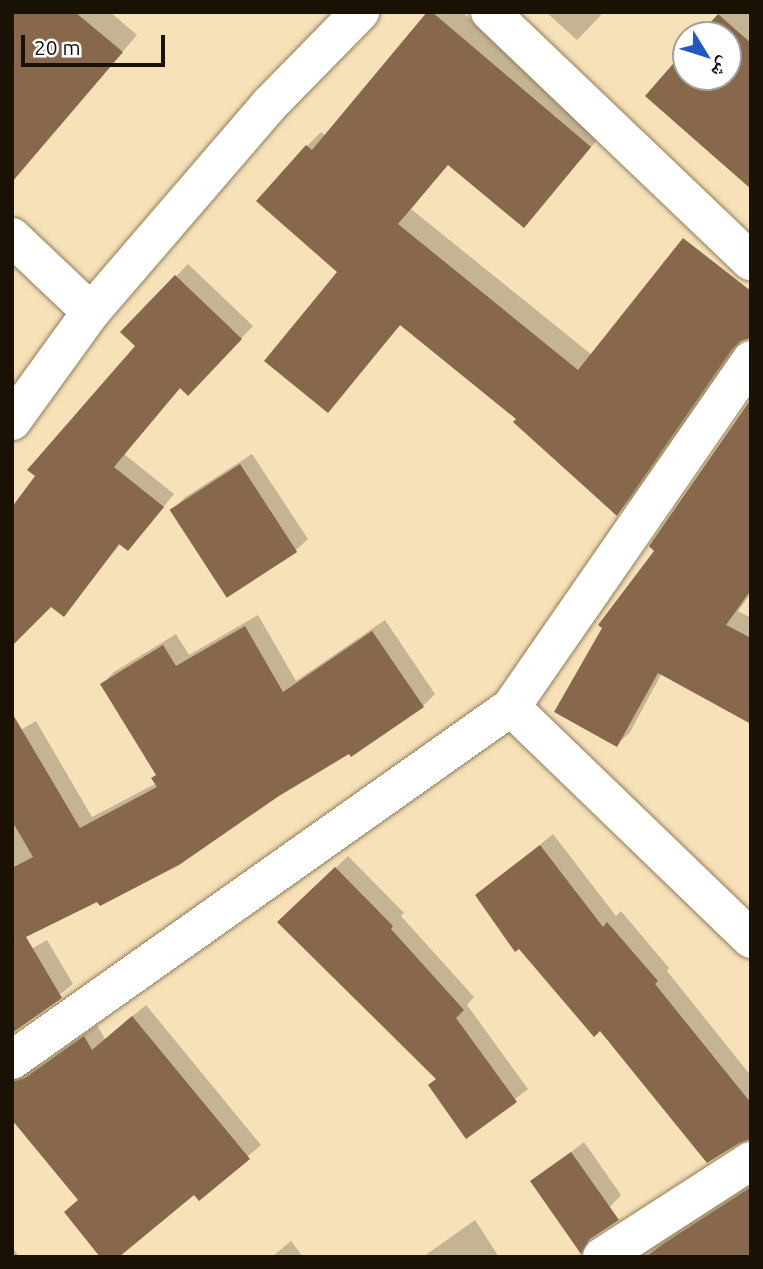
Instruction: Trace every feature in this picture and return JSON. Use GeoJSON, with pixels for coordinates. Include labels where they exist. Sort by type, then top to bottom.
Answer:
{"type":"FeatureCollection","features":[{"type":"Feature","properties":{"kind":"street"},"geometry":{"type":"LineString","coordinates":[[12,421],[91,312],[270,104],[360,12]]}},
{"type":"Feature","properties":{"kind":"street"},"geometry":{"type":"LineString","coordinates":[[489,12],[751,261]]}},
{"type":"Feature","properties":{"kind":"street"},"geometry":{"type":"LineString","coordinates":[[12,237],[91,312]]}},
{"type":"Feature","properties":{"kind":"street"},"geometry":{"type":"LineString","coordinates":[[12,1060],[511,707],[751,360]]}},
{"type":"Feature","properties":{"kind":"street"},"geometry":{"type":"LineString","coordinates":[[511,707],[750,936]]}},
{"type":"Feature","properties":{"kind":"street"},"geometry":{"type":"LineString","coordinates":[[602,1257],[751,1161]]}},
{"type":"Feature","properties":{"kind":"building"},"geometry":{"type":"Polygon","coordinates":[[[12,12],[75,12],[123,52],[12,182],[12,12]]]}},
{"type":"Feature","properties":{"kind":"building"},"geometry":{"type":"Polygon","coordinates":[[[427,12],[432,12],[591,147],[524,228],[448,165],[398,224],[578,370],[683,238],[751,291],[751,338],[741,341],[733,348],[617,516],[513,422],[516,419],[400,325],[328,413],[264,361],[337,272],[256,201],[306,145],[312,150],[427,12]]]}},
{"type":"Feature","properties":{"kind":"building"},"geometry":{"type":"Polygon","coordinates":[[[718,14],[726,21],[712,21],[718,14]]]}},
{"type":"Feature","properties":{"kind":"building"},"geometry":{"type":"Polygon","coordinates":[[[742,35],[751,43],[751,189],[645,96],[672,65],[672,91],[742,91],[742,35]]]}},
{"type":"Feature","properties":{"kind":"building"},"geometry":{"type":"Polygon","coordinates":[[[175,275],[242,339],[188,396],[180,388],[114,467],[164,507],[128,551],[119,544],[64,617],[51,607],[12,646],[12,507],[35,476],[27,470],[135,346],[120,332],[175,275]]]}},
{"type":"Feature","properties":{"kind":"building"},"geometry":{"type":"Polygon","coordinates":[[[751,399],[751,590],[726,625],[751,638],[751,724],[658,673],[617,747],[554,712],[602,628],[598,625],[654,551],[649,546],[751,399]]]}},
{"type":"Feature","properties":{"kind":"building"},"geometry":{"type":"Polygon","coordinates":[[[240,464],[297,552],[227,598],[170,510],[240,464]]]}},
{"type":"Feature","properties":{"kind":"building"},"geometry":{"type":"Polygon","coordinates":[[[245,626],[283,692],[372,631],[424,707],[351,757],[349,754],[279,796],[179,865],[100,906],[97,902],[26,937],[62,998],[12,1033],[12,868],[33,857],[12,821],[12,713],[80,828],[157,787],[151,778],[156,775],[100,684],[163,645],[176,666],[245,626]]]}},
{"type":"Feature","properties":{"kind":"building"},"geometry":{"type":"Polygon","coordinates":[[[540,845],[603,927],[607,922],[658,981],[655,984],[751,1103],[751,1139],[739,1143],[707,1163],[600,1031],[594,1037],[519,949],[515,952],[475,895],[540,845]]]}},
{"type":"Feature","properties":{"kind":"building"},"geometry":{"type":"Polygon","coordinates":[[[335,867],[393,926],[391,929],[464,1010],[456,1018],[517,1102],[466,1139],[428,1085],[436,1079],[277,922],[335,867]]]}},
{"type":"Feature","properties":{"kind":"building"},"geometry":{"type":"Polygon","coordinates":[[[132,1016],[250,1159],[199,1201],[194,1195],[119,1257],[100,1257],[64,1212],[78,1200],[12,1120],[12,1082],[25,1078],[84,1036],[92,1050],[132,1016]]]}},
{"type":"Feature","properties":{"kind":"building"},"geometry":{"type":"Polygon","coordinates":[[[571,1152],[619,1220],[590,1239],[581,1254],[530,1181],[571,1152]]]}},
{"type":"Feature","properties":{"kind":"building"},"geometry":{"type":"Polygon","coordinates":[[[751,1187],[751,1257],[646,1257],[663,1244],[751,1187]]]}}]}
